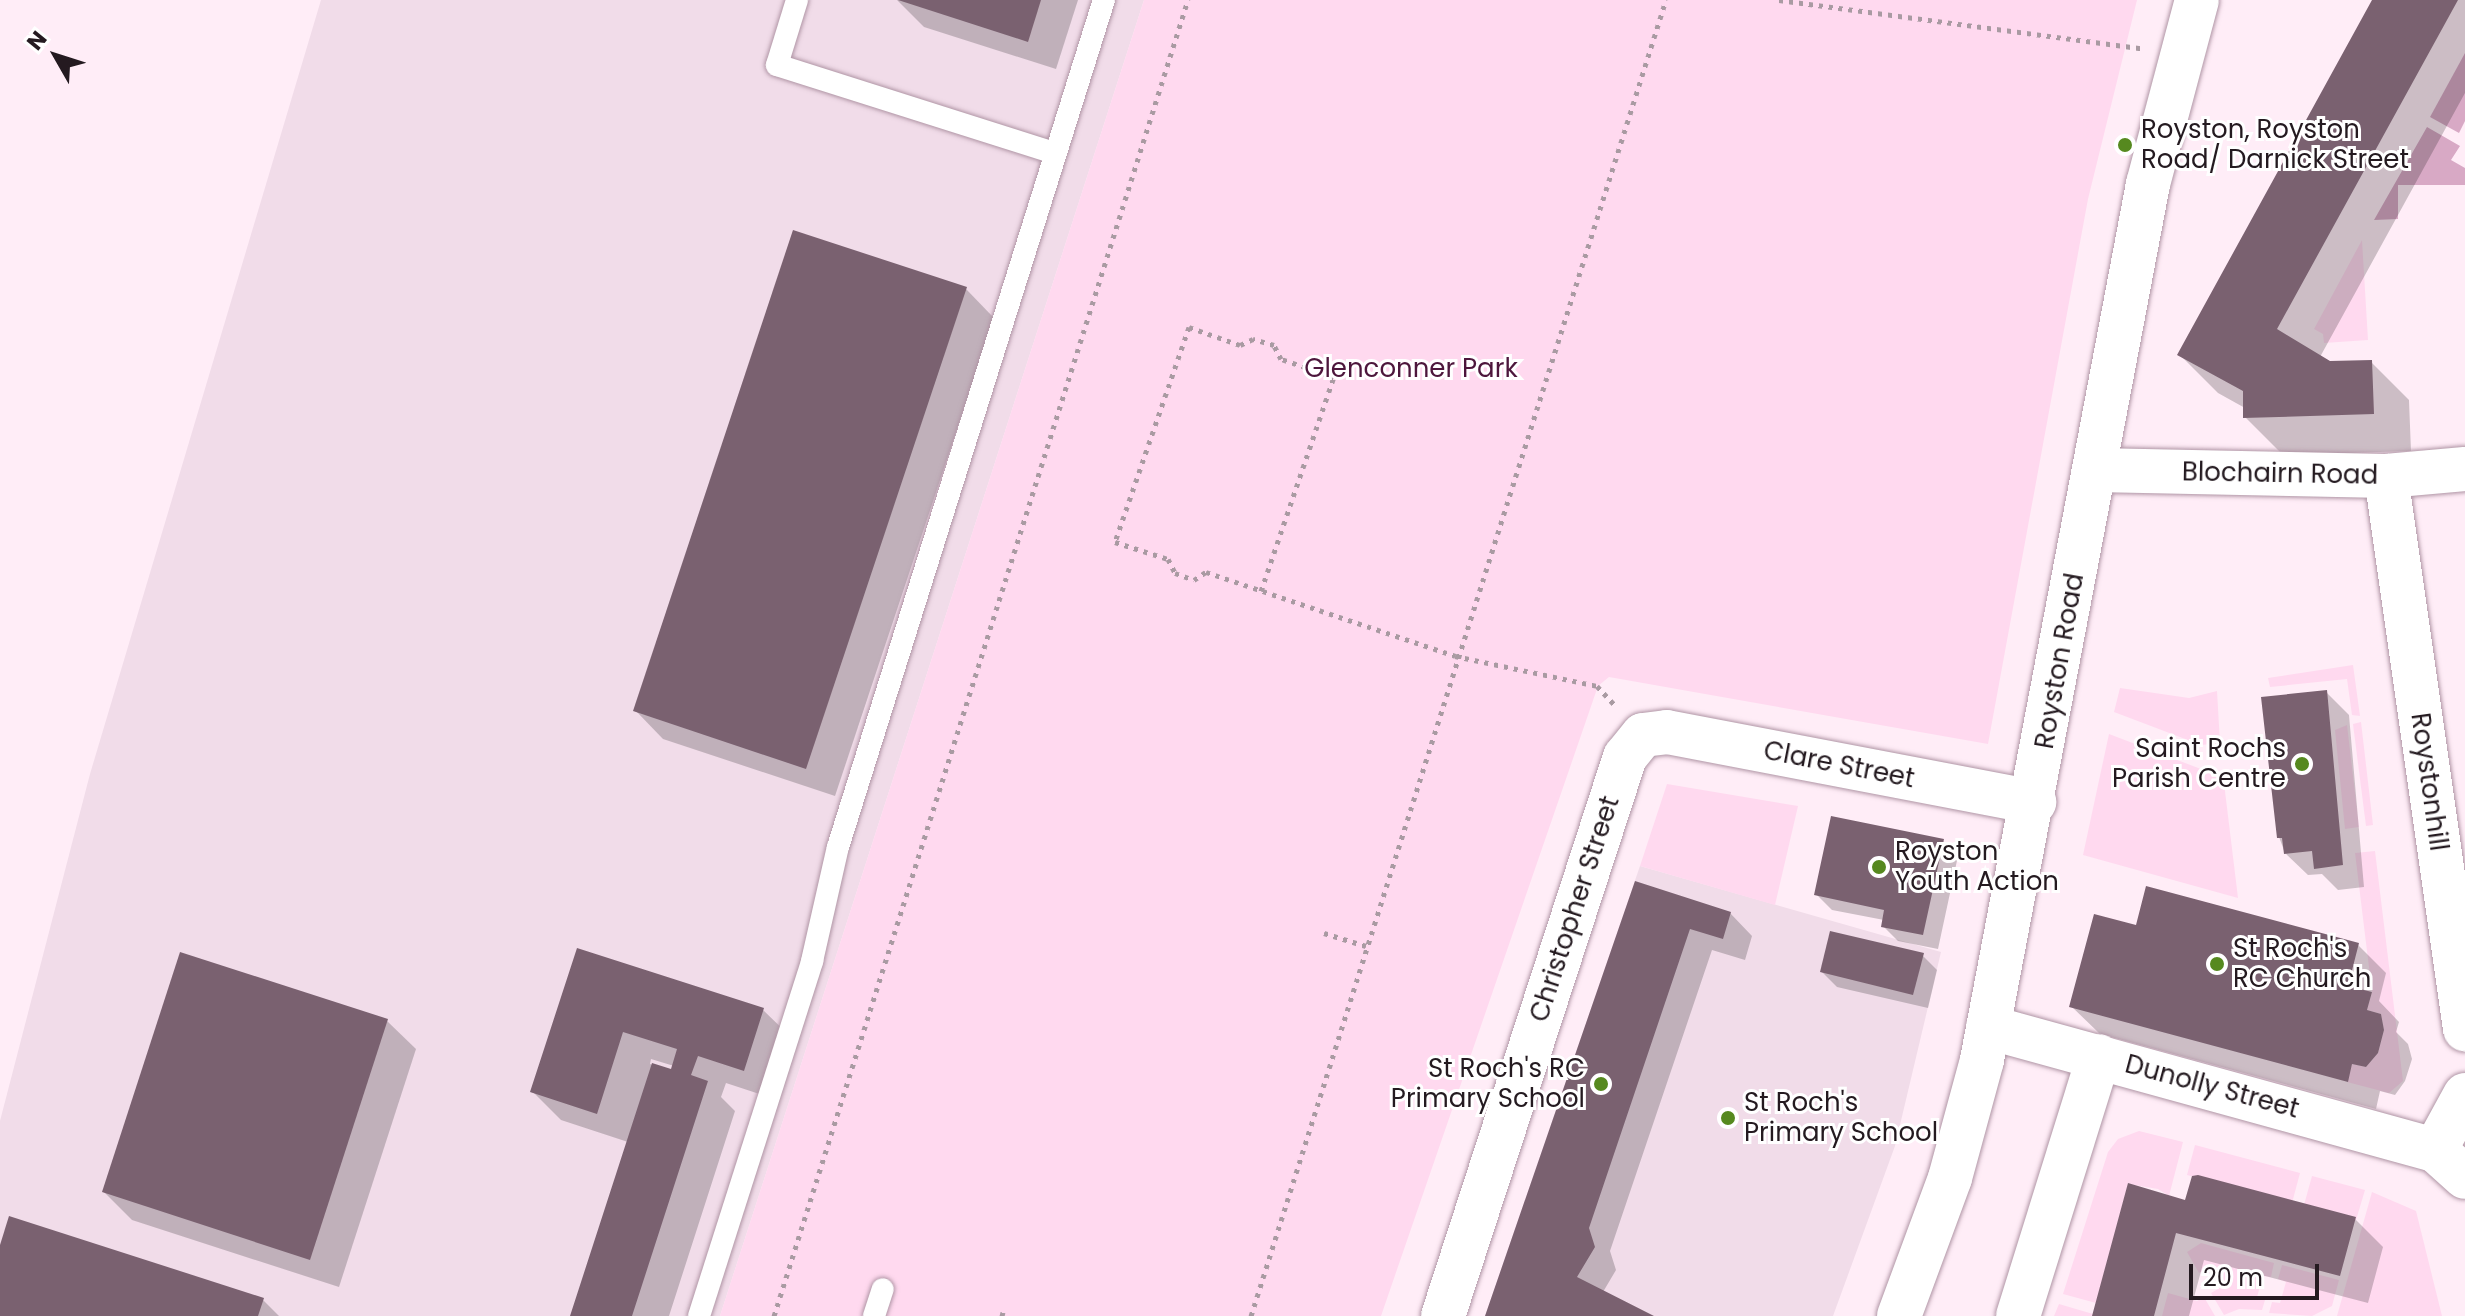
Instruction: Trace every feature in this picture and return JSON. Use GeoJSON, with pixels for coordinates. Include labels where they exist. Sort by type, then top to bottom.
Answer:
{"type":"FeatureCollection","features":[{"type":"Feature","properties":{"kind":"street","name":"Royston Road"},"geometry":{"type":"LineString","coordinates":[[1899,1316],[1950,1178],[1988,1027],[2034,802],[2148,184],[2197,0]]}},
{"type":"Feature","properties":{"kind":"street","name":"Blochairn Road"},"geometry":{"type":"LineString","coordinates":[[2095,470],[2386,476],[2465,469]]}},
{"type":"Feature","properties":{"kind":"street","name":"Roystonhill"},"geometry":{"type":"LineString","coordinates":[[2386,476],[2465,1029]]}},
{"type":"Feature","properties":{"kind":"street","name":"Clare Street"},"geometry":{"type":"LineString","coordinates":[[1643,735],[1667,732],[2034,802]]}},
{"type":"Feature","properties":{"kind":"street","name":"Christopher Street"},"geometry":{"type":"LineString","coordinates":[[1443,1316],[1625,757],[1643,735]]}},
{"type":"Feature","properties":{"kind":"street","name":"Dunolly Street"},"geometry":{"type":"LineString","coordinates":[[1988,1027],[2099,1056],[2450,1164]]}},
{"type":"Feature","properties":{"kind":"street"},"geometry":{"type":"LineString","coordinates":[[2018,1316],[2099,1056]]}},
{"type":"Feature","properties":{"kind":"street"},"geometry":{"type":"LineString","coordinates":[[2450,1164],[2465,1095]]}},
{"type":"Feature","properties":{"kind":"lane"},"geometry":{"type":"LineString","coordinates":[[797,0],[777,65],[1055,153]]}},
{"type":"Feature","properties":{"kind":"lane"},"geometry":{"type":"LineString","coordinates":[[699,1316],[812,961],[838,847],[1104,0]]}},
{"type":"Feature","properties":{"kind":"lane"},"geometry":{"type":"LineString","coordinates":[[874,1316],[883,1289]]}},
{"type":"Feature","properties":{"kind":"path"},"geometry":{"type":"LineString","coordinates":[[774,1316],[1188,0]]}},
{"type":"Feature","properties":{"kind":"path"},"geometry":{"type":"LineString","coordinates":[[1251,1316],[1455,656],[1666,0]]}},
{"type":"Feature","properties":{"kind":"path"},"geometry":{"type":"LineString","coordinates":[[1779,0],[2182,54]]}},
{"type":"Feature","properties":{"kind":"path"},"geometry":{"type":"LineString","coordinates":[[1261,591],[1334,377],[1281,359],[1274,345],[1253,339],[1240,345],[1189,327],[1115,542],[1168,559],[1175,573],[1194,580],[1206,572],[1261,591],[1455,656],[1597,686],[1643,735]]}},
{"type":"Feature","properties":{"kind":"path"},"geometry":{"type":"LineString","coordinates":[[1324,933],[1366,946]]}},
{"type":"Feature","properties":{"kind":"shaded area"},"geometry":{"type":"Polygon","coordinates":[[[321,0],[1144,0],[720,1316],[0,1316],[0,1121],[90,774],[321,0]]]}},
{"type":"Feature","properties":{"kind":"shaded area"},"geometry":{"type":"Polygon","coordinates":[[[2465,53],[2465,121],[2459,133],[2430,117],[2465,53]]]}},
{"type":"Feature","properties":{"kind":"shaded area"},"geometry":{"type":"Polygon","coordinates":[[[2427,127],[2460,146],[2451,160],[2465,168],[2465,185],[2398,185],[2398,219],[2374,220],[2427,127]]]}},
{"type":"Feature","properties":{"kind":"shaded area","name":"St Roch's Primary School"},"geometry":{"type":"Polygon","coordinates":[[[1640,866],[1941,952],[1895,1146],[1833,1316],[1485,1316],[1640,866]]]}},
{"type":"Feature","properties":{"kind":"green space","name":"Glenconner Park"},"geometry":{"type":"Polygon","coordinates":[[[1144,0],[2137,0],[2088,199],[1988,744],[1609,677],[1598,686],[1381,1316],[720,1316],[1144,0]]]}},
{"type":"Feature","properties":{"kind":"green space"},"geometry":{"type":"Polygon","coordinates":[[[2362,240],[2368,340],[2324,343],[2323,334],[2314,329],[2362,240]]]}},
{"type":"Feature","properties":{"kind":"green space"},"geometry":{"type":"Polygon","coordinates":[[[2353,665],[2360,716],[2352,715],[2347,679],[2270,687],[2268,678],[2353,665]]]}},
{"type":"Feature","properties":{"kind":"green space"},"geometry":{"type":"Polygon","coordinates":[[[2120,688],[2189,698],[2217,691],[2220,743],[2201,745],[2114,712],[2120,688]]]}},
{"type":"Feature","properties":{"kind":"green space"},"geometry":{"type":"Polygon","coordinates":[[[2361,722],[2373,825],[2366,826],[2353,724],[2361,722]]]}},
{"type":"Feature","properties":{"kind":"green space"},"geometry":{"type":"Polygon","coordinates":[[[2347,725],[2359,827],[2345,829],[2335,730],[2347,725]]]}},
{"type":"Feature","properties":{"kind":"green space"},"geometry":{"type":"Polygon","coordinates":[[[2109,734],[2214,774],[2224,783],[2238,898],[2083,855],[2109,734]]]}},
{"type":"Feature","properties":{"kind":"green space"},"geometry":{"type":"Polygon","coordinates":[[[1667,784],[1798,806],[1775,905],[1640,866],[1667,784]]]}},
{"type":"Feature","properties":{"kind":"green space"},"geometry":{"type":"Polygon","coordinates":[[[2375,851],[2403,1081],[2389,1093],[2347,1082],[2352,1064],[2366,1067],[2378,1053],[2384,1030],[2381,1014],[2367,1010],[2372,992],[2355,853],[2375,851]]]}},
{"type":"Feature","properties":{"kind":"green space"},"geometry":{"type":"Polygon","coordinates":[[[2139,1131],[2183,1142],[2169,1196],[2158,1189],[2128,1184],[2096,1303],[2063,1294],[2108,1152],[2118,1139],[2139,1131]]]}},
{"type":"Feature","properties":{"kind":"green space"},"geometry":{"type":"Polygon","coordinates":[[[2195,1145],[2300,1173],[2292,1203],[2187,1175],[2195,1145]]]}},
{"type":"Feature","properties":{"kind":"green space"},"geometry":{"type":"Polygon","coordinates":[[[2312,1176],[2365,1190],[2356,1220],[2304,1205],[2312,1176]]]}},
{"type":"Feature","properties":{"kind":"green space"},"geometry":{"type":"Polygon","coordinates":[[[2372,1192],[2416,1211],[2442,1316],[2337,1316],[2372,1192]]]}},
{"type":"Feature","properties":{"kind":"green space"},"geometry":{"type":"Polygon","coordinates":[[[2201,1243],[2274,1263],[2271,1277],[2263,1276],[2257,1297],[2265,1300],[2262,1310],[2239,1309],[2224,1315],[2211,1293],[2218,1289],[2207,1269],[2199,1273],[2187,1252],[2201,1243]]]}},
{"type":"Feature","properties":{"kind":"green space"},"geometry":{"type":"Polygon","coordinates":[[[2282,1265],[2339,1280],[2332,1306],[2312,1316],[2269,1313],[2272,1302],[2280,1303],[2286,1282],[2278,1279],[2282,1265]]]}},
{"type":"Feature","properties":{"kind":"green space"},"geometry":{"type":"Polygon","coordinates":[[[2168,1293],[2197,1301],[2204,1297],[2215,1316],[2162,1316],[2168,1293]]]}},
{"type":"Feature","properties":{"kind":"green space"},"geometry":{"type":"Polygon","coordinates":[[[2059,1304],[2093,1314],[2054,1316],[2059,1304]]]}},
{"type":"Feature","properties":{"kind":"building"},"geometry":{"type":"Polygon","coordinates":[[[898,0],[1041,0],[1028,42],[898,0]]]}},
{"type":"Feature","properties":{"kind":"building"},"geometry":{"type":"Polygon","coordinates":[[[2372,0],[2458,0],[2277,329],[2330,361],[2372,360],[2374,414],[2243,418],[2243,391],[2177,355],[2372,0]]]}},
{"type":"Feature","properties":{"kind":"building"},"geometry":{"type":"Polygon","coordinates":[[[793,230],[967,287],[806,769],[633,711],[793,230]]]}},
{"type":"Feature","properties":{"kind":"building","name":"Saint Rochs Parish Centre"},"geometry":{"type":"Polygon","coordinates":[[[2327,690],[2343,865],[2314,869],[2312,851],[2284,854],[2282,838],[2277,838],[2261,697],[2327,690]]]}},
{"type":"Feature","properties":{"kind":"building","name":"Royston Youth Action"},"geometry":{"type":"Polygon","coordinates":[[[1831,816],[1944,839],[1923,935],[1881,927],[1884,910],[1814,895],[1831,816]]]}},
{"type":"Feature","properties":{"kind":"building","name":"St Roch's RC Primary School"},"geometry":{"type":"Polygon","coordinates":[[[1635,881],[1731,912],[1723,939],[1690,929],[1589,1228],[1595,1247],[1577,1277],[1654,1316],[1485,1316],[1635,881]]]}},
{"type":"Feature","properties":{"kind":"building","name":"St Roch's RC Church"},"geometry":{"type":"Polygon","coordinates":[[[2146,886],[2359,943],[2348,986],[2372,992],[2367,1010],[2381,1014],[2384,1030],[2378,1053],[2366,1067],[2352,1064],[2348,1082],[2069,1007],[2094,914],[2136,925],[2146,886]]]}},
{"type":"Feature","properties":{"kind":"building"},"geometry":{"type":"Polygon","coordinates":[[[1830,931],[1924,953],[1913,995],[1820,972],[1830,931]]]}},
{"type":"Feature","properties":{"kind":"building"},"geometry":{"type":"Polygon","coordinates":[[[577,948],[764,1008],[744,1071],[698,1056],[691,1075],[708,1081],[632,1316],[570,1316],[652,1063],[671,1069],[677,1049],[623,1032],[597,1114],[530,1092],[577,948]]]}},
{"type":"Feature","properties":{"kind":"building"},"geometry":{"type":"Polygon","coordinates":[[[180,952],[388,1019],[310,1260],[102,1192],[180,952]]]}},
{"type":"Feature","properties":{"kind":"building"},"geometry":{"type":"Polygon","coordinates":[[[2198,1175],[2356,1217],[2340,1276],[2176,1233],[2154,1316],[2092,1316],[2128,1183],[2185,1200],[2192,1176],[2198,1175]]]}},
{"type":"Feature","properties":{"kind":"building"},"geometry":{"type":"Polygon","coordinates":[[[9,1216],[264,1298],[258,1316],[0,1316],[0,1245],[9,1216]]]}},
{"type":"Feature","properties":{"kind":"place","name":"Royston, Royston Road/ Darnick Street"},"geometry":{"type":"Point","coordinates":[2125,145]}},
{"type":"Feature","properties":{"kind":"place","name":"Saint Rochs Parish Centre"},"geometry":{"type":"Point","coordinates":[2302,764]}},
{"type":"Feature","properties":{"kind":"place","name":"Royston Youth Action"},"geometry":{"type":"Point","coordinates":[1879,867]}},
{"type":"Feature","properties":{"kind":"place","name":"St Roch's RC Church"},"geometry":{"type":"Point","coordinates":[2217,964]}},
{"type":"Feature","properties":{"kind":"place","name":"St Roch's RC Primary School"},"geometry":{"type":"Point","coordinates":[1601,1084]}},
{"type":"Feature","properties":{"kind":"place","name":"St Roch's Primary School"},"geometry":{"type":"Point","coordinates":[1728,1118]}}]}
